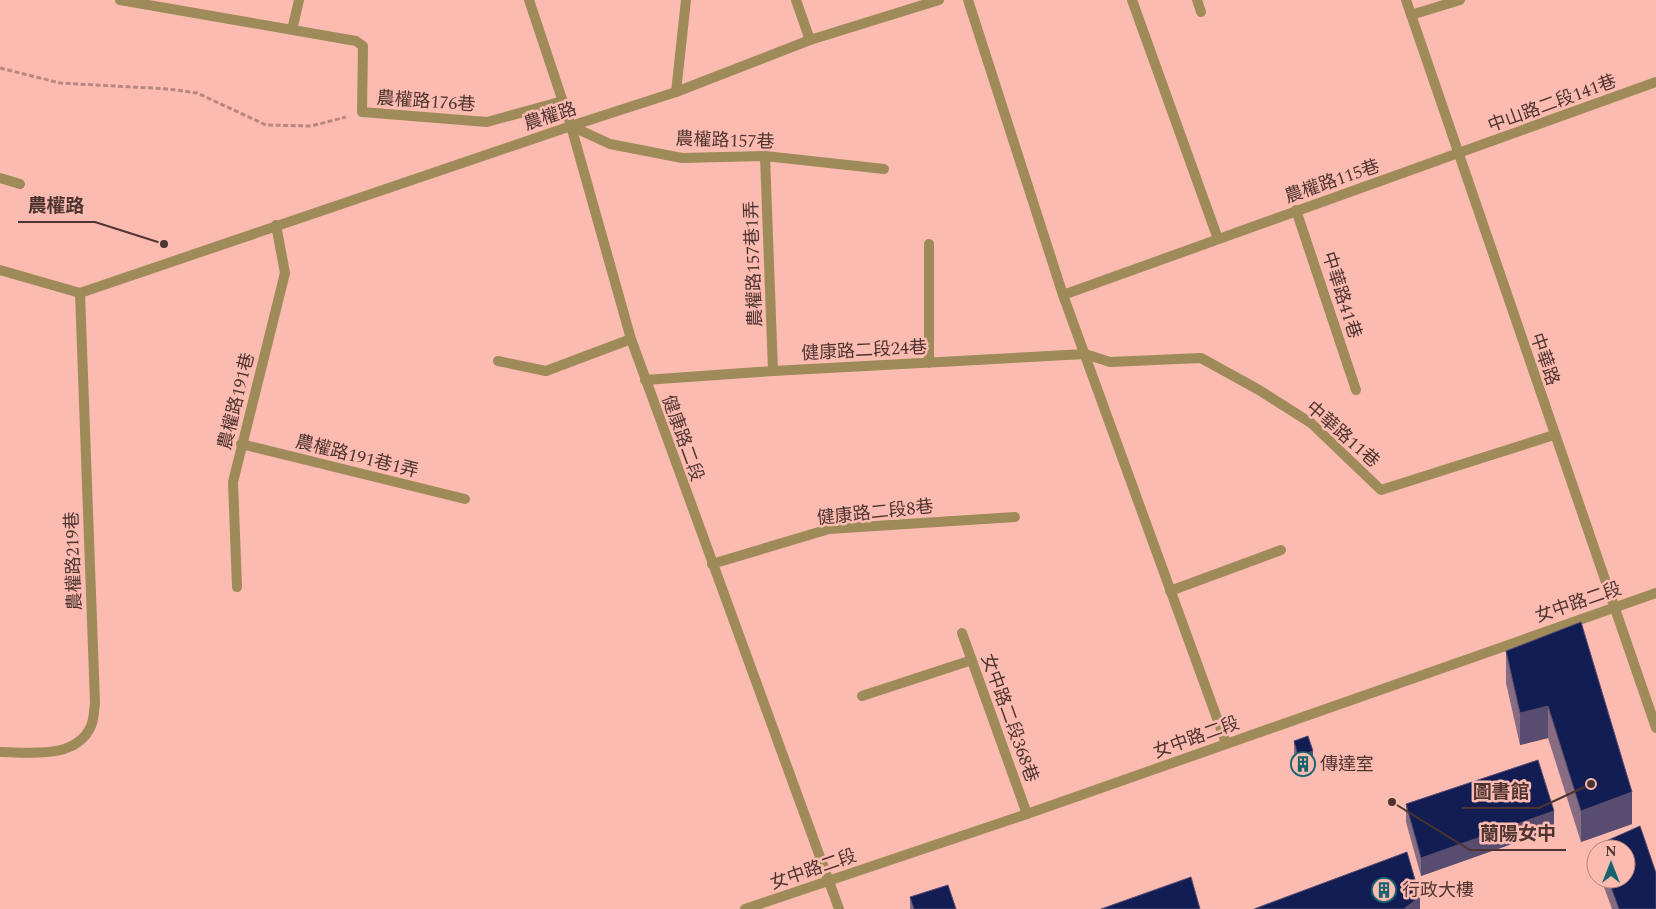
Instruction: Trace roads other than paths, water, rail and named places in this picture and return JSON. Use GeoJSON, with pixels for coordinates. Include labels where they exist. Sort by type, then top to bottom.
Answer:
{"type":"FeatureCollection","features":[{"type":"Feature","properties":{"kind":"street"},"geometry":{"type":"LineString","coordinates":[[120,0],[292,30],[299,0]]}},
{"type":"Feature","properties":{"kind":"street","name":"健康路二段"},"geometry":{"type":"LineString","coordinates":[[529,0],[571,126],[631,340],[830,880],[839,909]]}},
{"type":"Feature","properties":{"kind":"street"},"geometry":{"type":"LineString","coordinates":[[676,92],[686,0]]}},
{"type":"Feature","properties":{"kind":"street"},"geometry":{"type":"LineString","coordinates":[[796,0],[810,40]]}},
{"type":"Feature","properties":{"kind":"street","name":"農權路"},"geometry":{"type":"LineString","coordinates":[[80,293],[276,225],[676,92],[810,40],[939,0]]}},
{"type":"Feature","properties":{"kind":"street"},"geometry":{"type":"LineString","coordinates":[[968,0],[1063,295],[1226,743]]}},
{"type":"Feature","properties":{"kind":"street"},"geometry":{"type":"LineString","coordinates":[[1132,0],[1218,239]]}},
{"type":"Feature","properties":{"kind":"street"},"geometry":{"type":"LineString","coordinates":[[1198,0],[1201,12]]}},
{"type":"Feature","properties":{"kind":"street","name":"中華路"},"geometry":{"type":"LineString","coordinates":[[1406,0],[1656,728]]}},
{"type":"Feature","properties":{"kind":"street"},"geometry":{"type":"LineString","coordinates":[[1411,16],[1460,0]]}},
{"type":"Feature","properties":{"kind":"street","name":"農權路176巷"},"geometry":{"type":"LineString","coordinates":[[292,30],[356,41],[362,46],[362,112],[487,122],[563,101]]}},
{"type":"Feature","properties":{"kind":"street","name":"中山路二段141巷"},"geometry":{"type":"LineString","coordinates":[[1458,154],[1656,82]]}},
{"type":"Feature","properties":{"kind":"street","name":"農權路157巷"},"geometry":{"type":"LineString","coordinates":[[571,126],[610,144],[682,158],[765,156],[884,169]]}},
{"type":"Feature","properties":{"kind":"street","name":"農權路115巷"},"geometry":{"type":"LineString","coordinates":[[1063,295],[1296,210],[1458,154]]}},
{"type":"Feature","properties":{"kind":"street","name":"農權路157巷1弄"},"geometry":{"type":"LineString","coordinates":[[765,156],[773,371]]}},
{"type":"Feature","properties":{"kind":"street"},"geometry":{"type":"LineString","coordinates":[[0,178],[20,184]]}},
{"type":"Feature","properties":{"kind":"street","name":"中華路41巷"},"geometry":{"type":"LineString","coordinates":[[1296,210],[1356,390]]}},
{"type":"Feature","properties":{"kind":"street","name":"農權路191巷"},"geometry":{"type":"LineString","coordinates":[[237,587],[233,482],[285,273],[276,225]]}},
{"type":"Feature","properties":{"kind":"street"},"geometry":{"type":"LineString","coordinates":[[928,244],[929,362]]}},
{"type":"Feature","properties":{"kind":"street"},"geometry":{"type":"LineString","coordinates":[[0,270],[80,293]]}},
{"type":"Feature","properties":{"kind":"street","name":"農權路219巷"},"geometry":{"type":"LineString","coordinates":[[0,752],[60,752],[81,741],[92,726],[94,703],[80,293]]}},
{"type":"Feature","properties":{"kind":"street"},"geometry":{"type":"LineString","coordinates":[[498,361],[546,371],[631,340]]}},
{"type":"Feature","properties":{"kind":"street","name":"中華路11巷"},"geometry":{"type":"LineString","coordinates":[[1085,354],[1110,362],[1201,358],[1259,390],[1311,423],[1381,490],[1554,435]]}},
{"type":"Feature","properties":{"kind":"street","name":"健康路二段24巷"},"geometry":{"type":"LineString","coordinates":[[645,380],[1085,354]]}},
{"type":"Feature","properties":{"kind":"street","name":"農權路191巷1弄"},"geometry":{"type":"LineString","coordinates":[[241,444],[465,499]]}},
{"type":"Feature","properties":{"kind":"street","name":"健康路二段8巷"},"geometry":{"type":"LineString","coordinates":[[712,564],[829,529],[1015,517]]}},
{"type":"Feature","properties":{"kind":"street"},"geometry":{"type":"LineString","coordinates":[[1170,590],[1281,550]]}},
{"type":"Feature","properties":{"kind":"street","name":"女中路二段"},"geometry":{"type":"LineString","coordinates":[[745,909],[1027,814],[1656,593]]}},
{"type":"Feature","properties":{"kind":"street","name":"女中路二段368巷"},"geometry":{"type":"LineString","coordinates":[[962,633],[1027,814]]}},
{"type":"Feature","properties":{"kind":"street"},"geometry":{"type":"LineString","coordinates":[[862,696],[972,660]]}},
{"type":"Feature","properties":{"kind":"place","name":"農權路"},"geometry":{"type":"Point","coordinates":[164,244]}},
{"type":"Feature","properties":{"kind":"place","name":"傳達室"},"geometry":{"type":"Point","coordinates":[1303,764]}},
{"type":"Feature","properties":{"kind":"place","name":"圖書館"},"geometry":{"type":"Point","coordinates":[1591,784]}},
{"type":"Feature","properties":{"kind":"place","name":"蘭陽女中"},"geometry":{"type":"Point","coordinates":[1392,802]}},
{"type":"Feature","properties":{"kind":"place","name":"行政大樓"},"geometry":{"type":"Point","coordinates":[1384,890]}}]}
